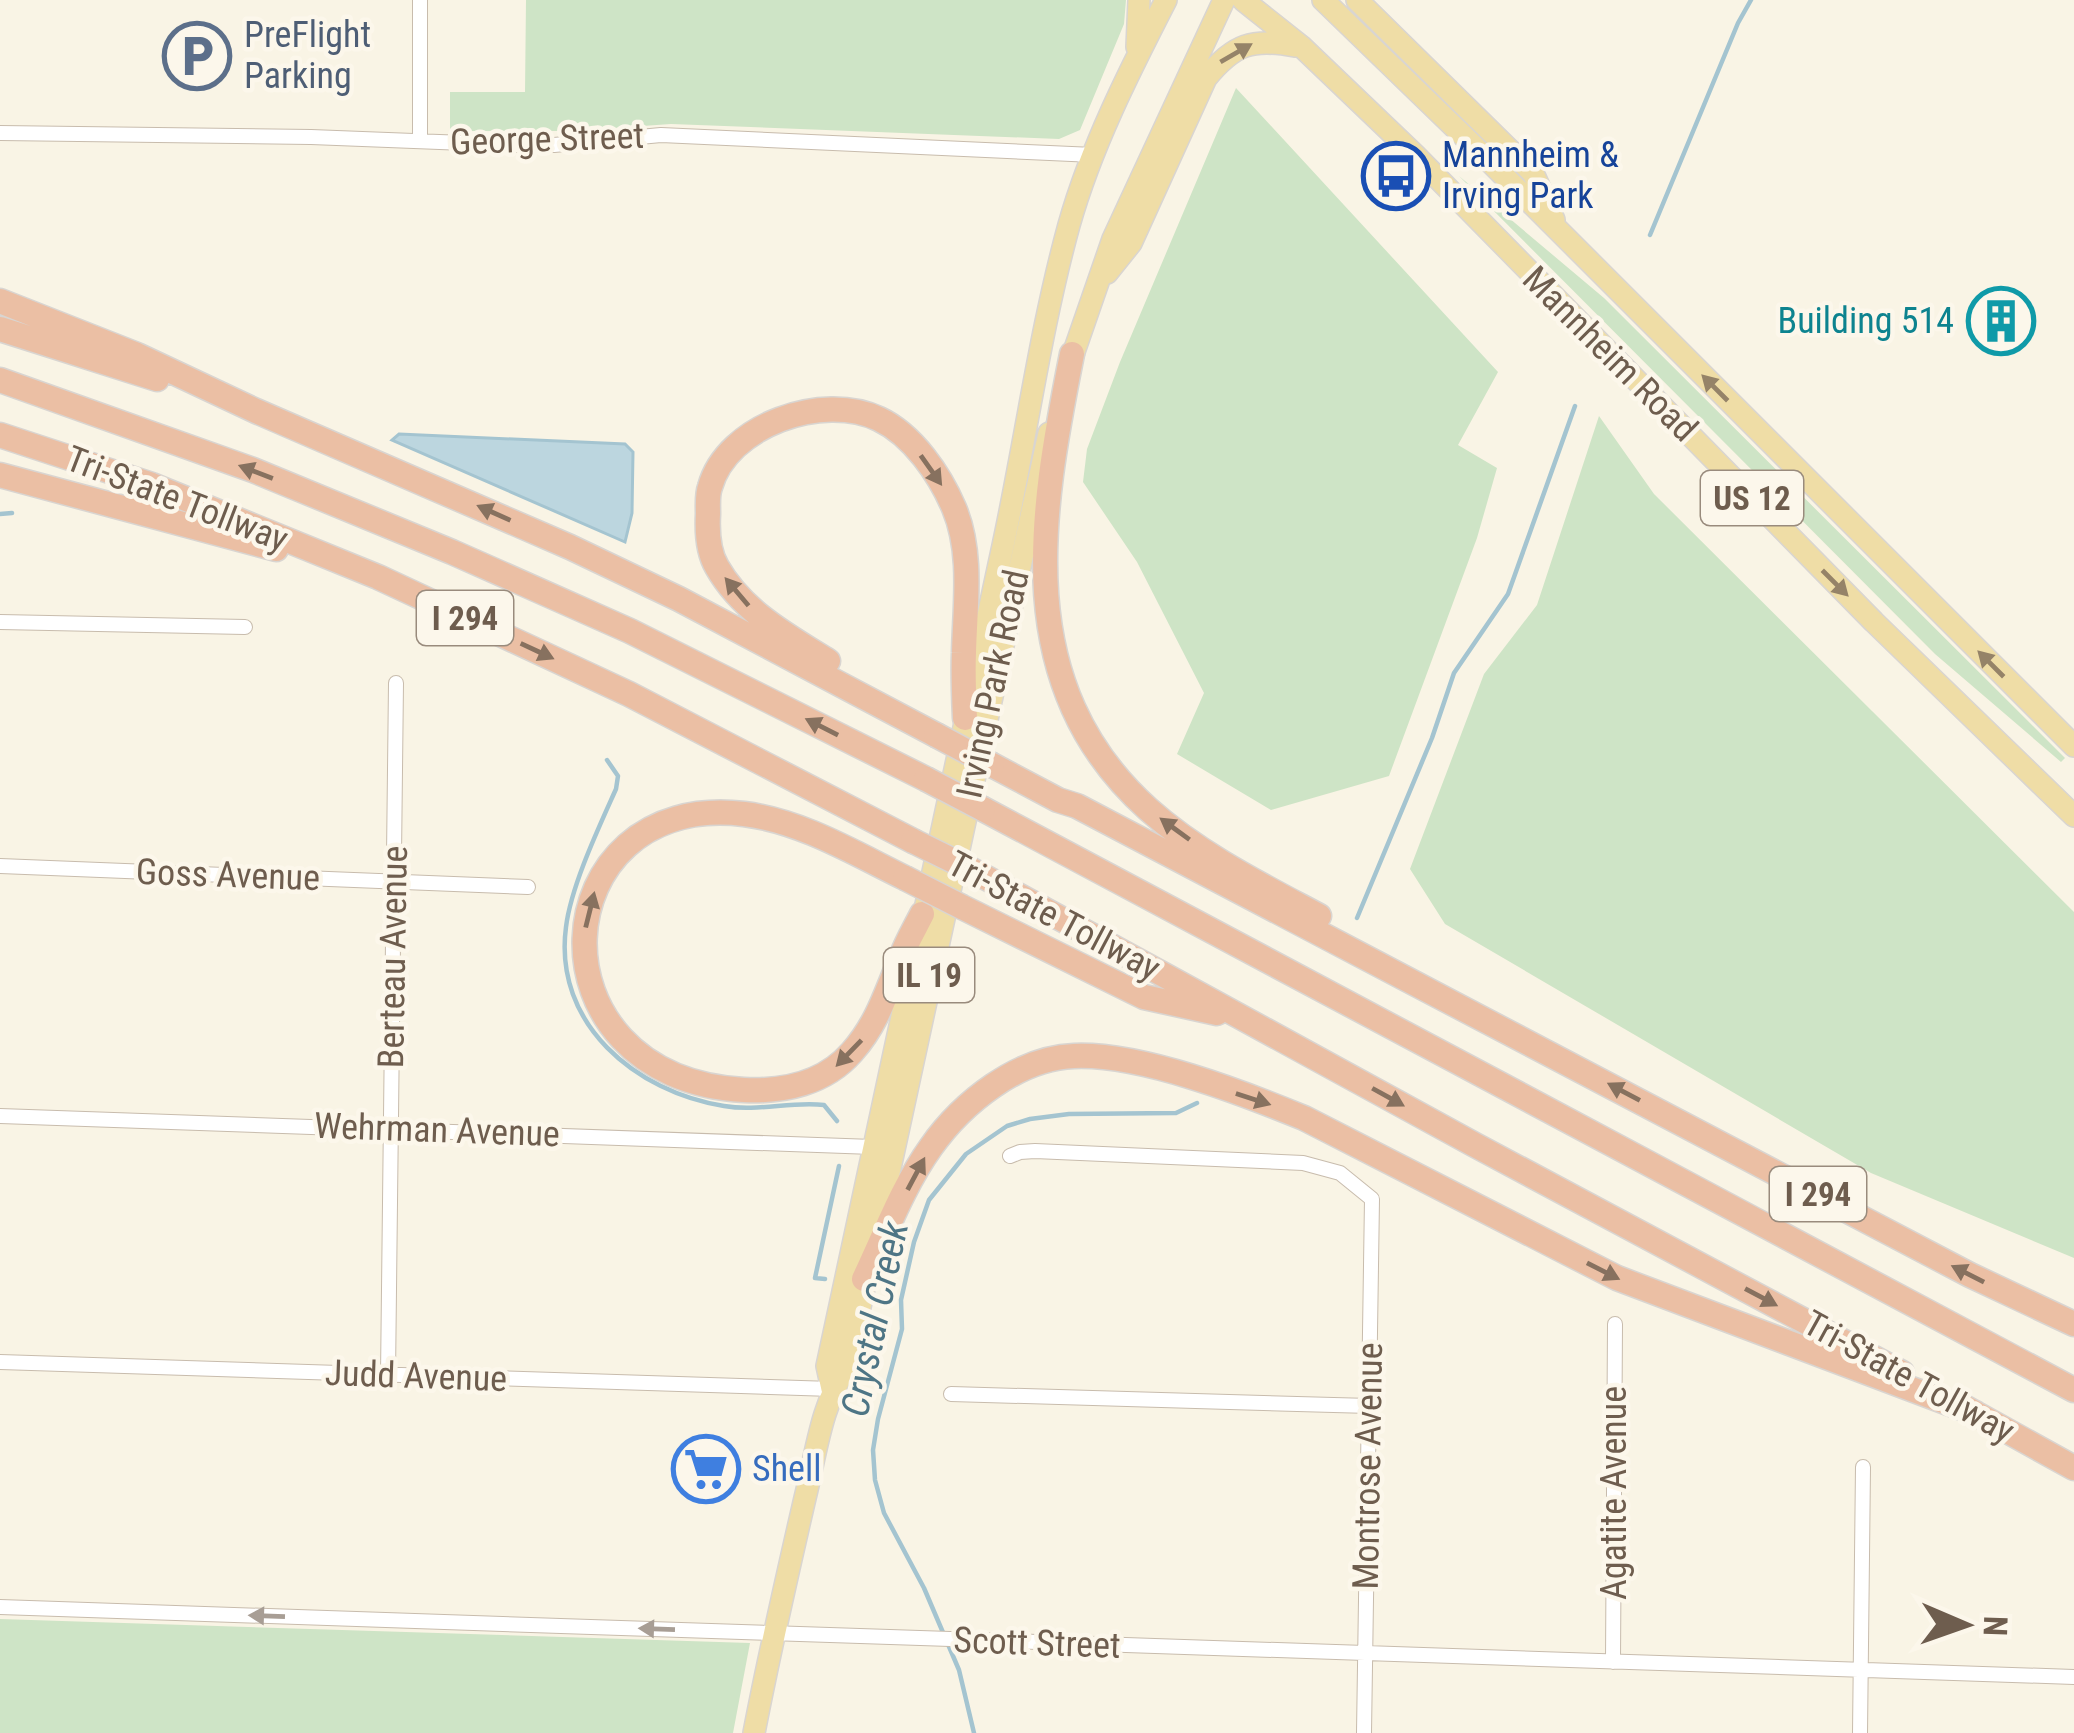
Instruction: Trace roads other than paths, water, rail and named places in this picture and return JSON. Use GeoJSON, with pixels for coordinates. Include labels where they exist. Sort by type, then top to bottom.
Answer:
{"type":"FeatureCollection","features":[{"type":"Feature","properties":{"kind":"highway"},"geometry":{"type":"LineString","coordinates":[[0,302],[137,355],[256,411]]}},
{"type":"Feature","properties":{"kind":"highway","name":"I 294"},"geometry":{"type":"LineString","coordinates":[[0,329],[256,411],[588,555],[937,731],[1058,800],[1970,1275],[2074,1324]]}},
{"type":"Feature","properties":{"kind":"highway"},"geometry":{"type":"LineString","coordinates":[[1072,354],[1046,513],[1044,602],[1058,673],[1082,727],[1145,807],[1178,833],[1291,901],[1530,1031],[1564,1060]]}},
{"type":"Feature","properties":{"kind":"highway","name":"Tri-State Tollway"},"geometry":{"type":"LineString","coordinates":[[0,380],[253,470],[630,631],[926,779],[2074,1390]]}},
{"type":"Feature","properties":{"kind":"highway"},"geometry":{"type":"LineString","coordinates":[[937,731],[785,635],[742,602],[714,563],[707,534],[710,484],[744,440],[786,415],[835,410],[878,418],[927,461],[954,508],[962,535],[967,585],[964,718]]}},
{"type":"Feature","properties":{"kind":"highway","name":"Tri-State Tollway"},"geometry":{"type":"LineString","coordinates":[[0,435],[152,485],[378,577],[629,694],[970,869],[2074,1468]]}},
{"type":"Feature","properties":{"kind":"highway"},"geometry":{"type":"LineString","coordinates":[[0,476],[378,577]]}},
{"type":"Feature","properties":{"kind":"highway"},"geometry":{"type":"LineString","coordinates":[[922,914],[884,1004],[863,1039],[835,1068],[803,1084],[736,1089],[673,1073],[622,1040],[610,1026],[594,998],[585,960],[586,920],[595,890],[627,846],[643,833],[676,819],[717,812],[769,819],[814,834],[1144,997],[1249,1020]]}},
{"type":"Feature","properties":{"kind":"highway"},"geometry":{"type":"LineString","coordinates":[[864,1279],[928,1151],[964,1110],[1032,1066],[1058,1058],[1099,1056],[1142,1063],[1271,1104],[1617,1278],[1975,1413]]}},
{"type":"Feature","properties":{"kind":"main road"},"geometry":{"type":"LineString","coordinates":[[1136,59],[1139,0]]}},
{"type":"Feature","properties":{"kind":"main road","name":"Irving Park Road"},"geometry":{"type":"LineString","coordinates":[[832,1389],[827,1366],[1070,224],[1094,154],[1166,0]]}},
{"type":"Feature","properties":{"kind":"main road","name":"Irving Park Road"},"geometry":{"type":"LineString","coordinates":[[754,1733],[832,1389],[847,1367],[1040,461],[1092,293],[1150,155],[1224,0]]}},
{"type":"Feature","properties":{"kind":"main road","name":"Mannheim Road"},"geometry":{"type":"LineString","coordinates":[[1243,0],[1302,47],[1415,155],[1874,622],[2074,816]]}},
{"type":"Feature","properties":{"kind":"main road","name":"Mannheim Road"},"geometry":{"type":"LineString","coordinates":[[1323,0],[2074,746]]}},
{"type":"Feature","properties":{"kind":"main road"},"geometry":{"type":"LineString","coordinates":[[1357,0],[1533,173],[1558,232]]}},
{"type":"Feature","properties":{"kind":"main road"},"geometry":{"type":"LineString","coordinates":[[1092,293],[1131,243],[1206,78],[1240,47],[1255,42],[1302,47]]}},
{"type":"Feature","properties":{"kind":"street"},"geometry":{"type":"LineString","coordinates":[[420,141],[421,0]]}},
{"type":"Feature","properties":{"kind":"street","name":"George Street"},"geometry":{"type":"LineString","coordinates":[[0,133],[554,145],[661,135],[1094,154]]}},
{"type":"Feature","properties":{"kind":"street"},"geometry":{"type":"LineString","coordinates":[[0,622],[245,627]]}},
{"type":"Feature","properties":{"kind":"street","name":"Berteau Avenue"},"geometry":{"type":"LineString","coordinates":[[388,1376],[396,683]]}},
{"type":"Feature","properties":{"kind":"street","name":"Goss Avenue"},"geometry":{"type":"LineString","coordinates":[[0,866],[528,887]]}},
{"type":"Feature","properties":{"kind":"street","name":"Wehrman Avenue"},"geometry":{"type":"LineString","coordinates":[[0,1116],[873,1147]]}},
{"type":"Feature","properties":{"kind":"street","name":"Montrose Avenue"},"geometry":{"type":"LineString","coordinates":[[1010,1156],[1035,1151],[1304,1162],[1340,1173],[1372,1199],[1364,1733]]}},
{"type":"Feature","properties":{"kind":"street","name":"Agatite Avenue"},"geometry":{"type":"LineString","coordinates":[[1613,1662],[1615,1324]]}},
{"type":"Feature","properties":{"kind":"street","name":"Judd Avenue"},"geometry":{"type":"LineString","coordinates":[[0,1362],[832,1389]]}},
{"type":"Feature","properties":{"kind":"street"},"geometry":{"type":"LineString","coordinates":[[951,1394],[1370,1406]]}},
{"type":"Feature","properties":{"kind":"street"},"geometry":{"type":"LineString","coordinates":[[1860,1733],[1863,1467]]}},
{"type":"Feature","properties":{"kind":"street","name":"Scott Street"},"geometry":{"type":"LineString","coordinates":[[0,1607],[2074,1677]]}},
{"type":"Feature","properties":{"kind":"water"},"geometry":{"type":"Polygon","coordinates":[[[399,434],[625,444],[633,452],[632,513],[625,542],[392,440],[399,434]]]}},
{"type":"Feature","properties":{"kind":"waterway","name":"Crystal Creek"},"geometry":{"type":"LineString","coordinates":[[1650,235],[1751,0]]}},
{"type":"Feature","properties":{"kind":"waterway","name":"Crystal Creek"},"geometry":{"type":"LineString","coordinates":[[1357,918],[1454,673],[1508,594],[1575,406]]}},
{"type":"Feature","properties":{"kind":"waterway"},"geometry":{"type":"LineString","coordinates":[[0,514],[12,513]]}},
{"type":"Feature","properties":{"kind":"waterway"},"geometry":{"type":"LineString","coordinates":[[607,760],[618,776],[616,789],[580,875],[566,927],[565,962],[587,1023],[607,1048],[660,1086],[737,1108],[824,1105],[837,1121]]}},
{"type":"Feature","properties":{"kind":"waterway","name":"Crystal Creek"},"geometry":{"type":"LineString","coordinates":[[974,1733],[959,1670],[924,1588],[884,1513],[875,1480],[878,1419],[902,1329],[901,1300],[914,1242],[929,1200],[966,1154],[1007,1126],[1069,1114],[1176,1113],[1197,1103]]}},
{"type":"Feature","properties":{"kind":"waterway"},"geometry":{"type":"LineString","coordinates":[[825,1279],[815,1278],[839,1166]]}},
{"type":"Feature","properties":{"kind":"place","name":"PreFlight Parking"},"geometry":{"type":"Point","coordinates":[197,56]}},
{"type":"Feature","properties":{"kind":"place","name":"Mannheim & Irving Park"},"geometry":{"type":"Point","coordinates":[1396,176]}},
{"type":"Feature","properties":{"kind":"place","name":"Building 514"},"geometry":{"type":"Point","coordinates":[2001,321]}},
{"type":"Feature","properties":{"kind":"place","name":"Shell"},"geometry":{"type":"Point","coordinates":[706,1469]}}]}
